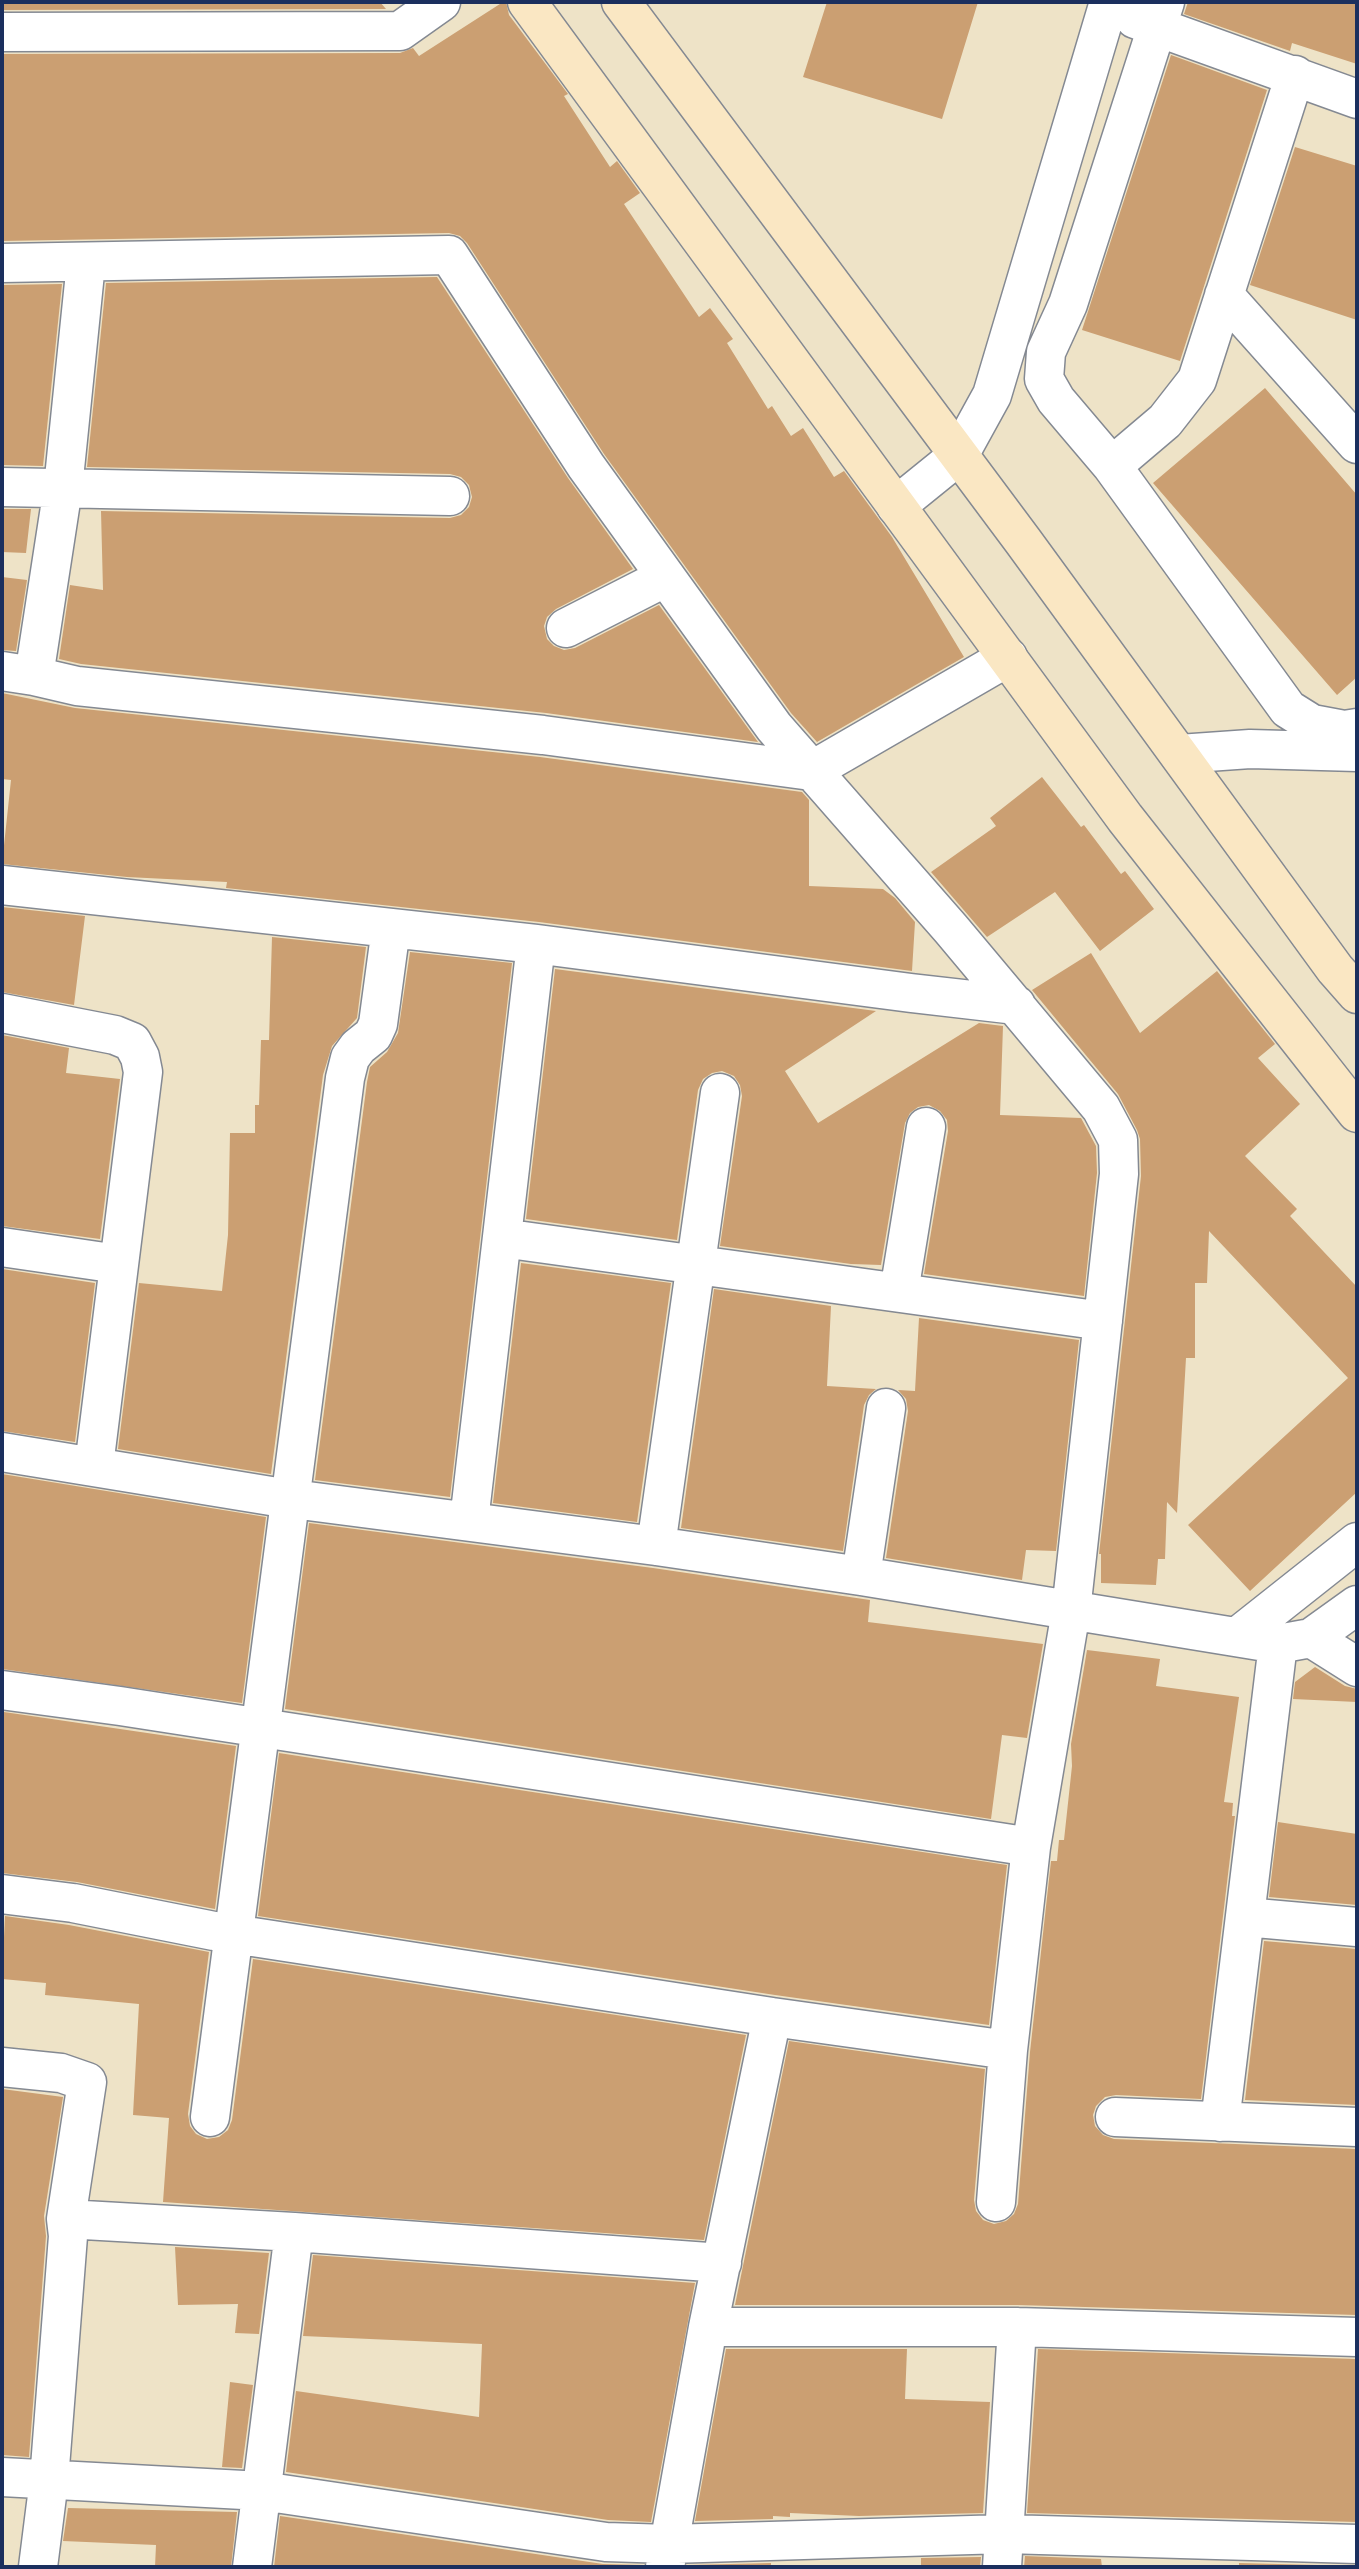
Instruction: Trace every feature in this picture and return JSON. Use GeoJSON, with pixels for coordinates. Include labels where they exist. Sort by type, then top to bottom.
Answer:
{"type":"FeatureCollection","features":[{"type":"Feature","properties":{"kind":"main road"},"geometry":{"type":"LineString","coordinates":[[527,2],[1125,818],[1357,1113]]}},
{"type":"Feature","properties":{"kind":"main road"},"geometry":{"type":"LineString","coordinates":[[621,2],[959,455],[1335,969],[1357,994]]}},
{"type":"Feature","properties":{"kind":"street"},"geometry":{"type":"LineString","coordinates":[[2,32],[271,16],[400,31],[441,2]]}},
{"type":"Feature","properties":{"kind":"street"},"geometry":{"type":"LineString","coordinates":[[897,506],[959,455],[992,395],[1108,6],[1161,14],[1295,75],[1357,99]]}},
{"type":"Feature","properties":{"kind":"street"},"geometry":{"type":"LineString","coordinates":[[1161,14],[1068,304],[1046,352],[1044,379],[1056,400],[1112,466],[1288,709],[1312,724],[1344,730],[1357,728]]}},
{"type":"Feature","properties":{"kind":"street"},"geometry":{"type":"LineString","coordinates":[[1112,466],[1165,421],[1198,380],[1295,75]]}},
{"type":"Feature","properties":{"kind":"street"},"geometry":{"type":"LineString","coordinates":[[2,263],[449,255],[586,466],[774,727],[1016,1005],[1101,1108],[1118,1140],[1119,1174],[1070,1611],[1031,1847],[1008,2050],[996,2202]]}},
{"type":"Feature","properties":{"kind":"street"},"geometry":{"type":"LineString","coordinates":[[86,263],[63,488],[18,673],[77,686],[543,735],[811,771],[1007,657]]}},
{"type":"Feature","properties":{"kind":"street"},"geometry":{"type":"LineString","coordinates":[[1224,295],[1357,444]]}},
{"type":"Feature","properties":{"kind":"street"},"geometry":{"type":"LineString","coordinates":[[2,487],[450,496]]}},
{"type":"Feature","properties":{"kind":"street"},"geometry":{"type":"LineString","coordinates":[[566,628],[666,578]]}},
{"type":"Feature","properties":{"kind":"street"},"geometry":{"type":"LineString","coordinates":[[1179,754],[1250,749],[1357,752]]}},
{"type":"Feature","properties":{"kind":"street"},"geometry":{"type":"LineString","coordinates":[[2,885],[536,944],[1016,1005]]}},
{"type":"Feature","properties":{"kind":"street"},"geometry":{"type":"LineString","coordinates":[[210,2117],[345,1078],[350,1058],[373,1035],[378,1024],[391,928]]}},
{"type":"Feature","properties":{"kind":"street"},"geometry":{"type":"LineString","coordinates":[[469,1521],[536,944]]}},
{"type":"Feature","properties":{"kind":"street"},"geometry":{"type":"LineString","coordinates":[[2,1013],[114,1035],[132,1042],[140,1057],[143,1072],[94,1466]]}},
{"type":"Feature","properties":{"kind":"street"},"geometry":{"type":"LineString","coordinates":[[656,1546],[720,1093]]}},
{"type":"Feature","properties":{"kind":"street"},"geometry":{"type":"LineString","coordinates":[[899,1292],[926,1127]]}},
{"type":"Feature","properties":{"kind":"street"},"geometry":{"type":"LineString","coordinates":[[502,1238],[1103,1321]]}},
{"type":"Feature","properties":{"kind":"street"},"geometry":{"type":"LineString","coordinates":[[2,1247],[118,1264]]}},
{"type":"Feature","properties":{"kind":"street"},"geometry":{"type":"LineString","coordinates":[[860,1576],[886,1408]]}},
{"type":"Feature","properties":{"kind":"street"},"geometry":{"type":"LineString","coordinates":[[2,1452],[291,1498],[860,1576],[1237,1637],[1294,1641],[1357,1667]]}},
{"type":"Feature","properties":{"kind":"street"},"geometry":{"type":"LineString","coordinates":[[1237,1637],[1357,1542]]}},
{"type":"Feature","properties":{"kind":"street"},"geometry":{"type":"LineString","coordinates":[[1294,1641],[1357,1605]]}},
{"type":"Feature","properties":{"kind":"street"},"geometry":{"type":"LineString","coordinates":[[1220,2122],[1245,1917],[1294,1641]]}},
{"type":"Feature","properties":{"kind":"street"},"geometry":{"type":"LineString","coordinates":[[2,1690],[1031,1847]]}},
{"type":"Feature","properties":{"kind":"street"},"geometry":{"type":"LineString","coordinates":[[2,1894],[73,1903],[234,1935],[1008,2050]]}},
{"type":"Feature","properties":{"kind":"street"},"geometry":{"type":"LineString","coordinates":[[1245,1917],[1357,1927]]}},
{"type":"Feature","properties":{"kind":"street"},"geometry":{"type":"LineString","coordinates":[[667,2555],[708,2327],[772,2017]]}},
{"type":"Feature","properties":{"kind":"street"},"geometry":{"type":"LineString","coordinates":[[2,2067],[25,2067],[61,2073],[87,2082],[66,2219],[68,2236],[49,2480],[38,2567]]}},
{"type":"Feature","properties":{"kind":"street"},"geometry":{"type":"LineString","coordinates":[[1115,2117],[1357,2127]]}},
{"type":"Feature","properties":{"kind":"street"},"geometry":{"type":"LineString","coordinates":[[66,2219],[294,2232],[722,2263]]}},
{"type":"Feature","properties":{"kind":"street"},"geometry":{"type":"LineString","coordinates":[[252,2567],[294,2232]]}},
{"type":"Feature","properties":{"kind":"street"},"geometry":{"type":"LineString","coordinates":[[708,2327],[1017,2327],[1357,2337]]}},
{"type":"Feature","properties":{"kind":"street"},"geometry":{"type":"LineString","coordinates":[[1003,2551],[1017,2327]]}},
{"type":"Feature","properties":{"kind":"street"},"geometry":{"type":"LineString","coordinates":[[2,2477],[262,2491],[606,2542],[667,2555],[1003,2551],[1202,2553],[1357,2544]]}},
{"type":"Feature","properties":{"kind":"building"},"geometry":{"type":"Polygon","coordinates":[[[2,2],[380,2],[386,9],[2,10],[2,2]]]}},
{"type":"Feature","properties":{"kind":"building"},"geometry":{"type":"Polygon","coordinates":[[[506,2],[509,15],[568,94],[564,96],[610,167],[617,161],[640,193],[624,204],[699,317],[710,308],[733,339],[727,343],[768,409],[772,406],[791,436],[803,428],[834,477],[844,471],[892,537],[964,657],[817,742],[791,713],[604,454],[460,236],[449,233],[2,241],[2,54],[400,53],[413,48],[419,56],[506,2]]]}},
{"type":"Feature","properties":{"kind":"building"},"geometry":{"type":"Polygon","coordinates":[[[827,2],[978,2],[942,119],[803,77],[827,2]]]}},
{"type":"Feature","properties":{"kind":"building"},"geometry":{"type":"Polygon","coordinates":[[[1188,2],[1357,2],[1357,64],[1292,43],[1290,51],[1184,14],[1188,2]]]}},
{"type":"Feature","properties":{"kind":"building"},"geometry":{"type":"Polygon","coordinates":[[[1171,55],[1267,90],[1180,361],[1082,330],[1171,55]]]}},
{"type":"Feature","properties":{"kind":"building"},"geometry":{"type":"Polygon","coordinates":[[[1295,147],[1357,166],[1357,320],[1250,285],[1295,147]]]}},
{"type":"Feature","properties":{"kind":"building"},"geometry":{"type":"Polygon","coordinates":[[[437,277],[568,478],[633,569],[556,609],[547,617],[544,626],[547,639],[564,650],[575,648],[659,605],[758,742],[546,713],[81,664],[59,659],[70,585],[103,590],[101,511],[450,518],[461,515],[469,507],[472,497],[469,485],[461,477],[450,474],[87,467],[106,283],[437,277]]]}},
{"type":"Feature","properties":{"kind":"building"},"geometry":{"type":"Polygon","coordinates":[[[62,284],[43,466],[2,465],[2,285],[62,284]]]}},
{"type":"Feature","properties":{"kind":"building"},"geometry":{"type":"Polygon","coordinates":[[[1265,388],[1357,495],[1357,677],[1337,695],[1153,483],[1265,388]]]}},
{"type":"Feature","properties":{"kind":"building"},"geometry":{"type":"Polygon","coordinates":[[[2,509],[31,509],[26,553],[2,552],[2,509]]]}},
{"type":"Feature","properties":{"kind":"building"},"geometry":{"type":"Polygon","coordinates":[[[2,577],[27,580],[16,651],[2,650],[2,577]]]}},
{"type":"Feature","properties":{"kind":"building"},"geometry":{"type":"Polygon","coordinates":[[[2,693],[75,708],[540,757],[802,792],[809,800],[809,886],[883,889],[895,898],[915,922],[912,971],[539,922],[226,888],[227,882],[127,877],[2,864],[11,780],[2,779],[2,693]]]}},
{"type":"Feature","properties":{"kind":"building"},"geometry":{"type":"Polygon","coordinates":[[[1042,777],[1081,827],[1084,825],[1121,874],[1125,871],[1154,909],[1100,951],[1055,892],[987,937],[931,872],[996,826],[990,818],[1042,777]]]}},
{"type":"Feature","properties":{"kind":"building"},"geometry":{"type":"Polygon","coordinates":[[[2,907],[85,916],[74,1005],[2,992],[2,907]]]}},
{"type":"Feature","properties":{"kind":"building"},"geometry":{"type":"Polygon","coordinates":[[[272,937],[366,947],[357,1018],[332,1046],[323,1075],[271,1474],[118,1449],[139,1283],[222,1291],[228,1235],[230,1133],[255,1133],[255,1105],[259,1105],[261,1040],[269,1040],[272,937]]]}},
{"type":"Feature","properties":{"kind":"building"},"geometry":{"type":"Polygon","coordinates":[[[410,952],[512,963],[450,1497],[315,1480],[367,1082],[370,1067],[387,1052],[398,1033],[410,952]]]}},
{"type":"Feature","properties":{"kind":"building"},"geometry":{"type":"Polygon","coordinates":[[[1091,953],[1140,1033],[1217,971],[1275,1044],[1258,1058],[1300,1104],[1245,1156],[1297,1209],[1290,1216],[1357,1287],[1357,1492],[1250,1591],[1188,1525],[1348,1378],[1209,1231],[1207,1283],[1195,1283],[1195,1358],[1186,1358],[1177,1513],[1167,1502],[1165,1559],[1158,1559],[1156,1585],[1101,1583],[1099,1554],[1141,1176],[1140,1139],[1118,1094],[1032,990],[1091,953]]]}},
{"type":"Feature","properties":{"kind":"building"},"geometry":{"type":"Polygon","coordinates":[[[555,969],[876,1011],[785,1071],[818,1123],[979,1023],[1003,1026],[1000,1115],[1081,1118],[1096,1146],[1097,1173],[1084,1296],[924,1274],[948,1131],[947,1120],[940,1111],[929,1105],[918,1107],[910,1113],[905,1123],[881,1265],[851,1264],[720,1246],[742,1096],[740,1085],[734,1076],[722,1071],[703,1079],[698,1090],[677,1240],[526,1219],[555,969]]]}},
{"type":"Feature","properties":{"kind":"building"},"geometry":{"type":"Polygon","coordinates":[[[2,1035],[69,1048],[66,1073],[120,1079],[100,1239],[2,1226],[2,1035]]]}},
{"type":"Feature","properties":{"kind":"building"},"geometry":{"type":"Polygon","coordinates":[[[521,1263],[671,1283],[637,1522],[493,1503],[521,1263]]]}},
{"type":"Feature","properties":{"kind":"building"},"geometry":{"type":"Polygon","coordinates":[[[2,1269],[95,1283],[75,1442],[2,1431],[2,1269]]]}},
{"type":"Feature","properties":{"kind":"building"},"geometry":{"type":"Polygon","coordinates":[[[714,1289],[831,1306],[827,1386],[876,1389],[864,1405],[843,1551],[681,1528],[714,1289]]]}},
{"type":"Feature","properties":{"kind":"building"},"geometry":{"type":"Polygon","coordinates":[[[919,1318],[1079,1340],[1056,1551],[1026,1550],[1022,1580],[886,1558],[908,1411],[906,1399],[898,1390],[915,1391],[919,1318]]]}},
{"type":"Feature","properties":{"kind":"building"},"geometry":{"type":"Polygon","coordinates":[[[2,1474],[266,1517],[242,1703],[2,1669],[2,1474]]]}},
{"type":"Feature","properties":{"kind":"building"},"geometry":{"type":"Polygon","coordinates":[[[309,1523],[653,1568],[870,1600],[868,1622],[1043,1644],[1027,1738],[1002,1735],[991,1819],[285,1709],[309,1523]]]}},
{"type":"Feature","properties":{"kind":"building"},"geometry":{"type":"Polygon","coordinates":[[[1087,1650],[1160,1659],[1156,1686],[1239,1697],[1224,1802],[1233,1803],[1232,1816],[1235,1816],[1201,2099],[1116,2095],[1105,2097],[1096,2106],[1093,2115],[1095,2126],[1103,2135],[1114,2139],[1357,2149],[1357,2315],[1017,2305],[735,2305],[789,2041],[985,2069],[974,2200],[976,2211],[983,2220],[994,2224],[1006,2221],[1014,2214],[1018,2204],[1030,2052],[1051,1861],[1057,1861],[1059,1840],[1064,1840],[1072,1766],[1071,1744],[1087,1650]]]}},
{"type":"Feature","properties":{"kind":"building"},"geometry":{"type":"Polygon","coordinates":[[[1315,1667],[1345,1686],[1357,1689],[1357,1702],[1293,1699],[1295,1682],[1315,1667]]]}},
{"type":"Feature","properties":{"kind":"building"},"geometry":{"type":"Polygon","coordinates":[[[4,1712],[236,1746],[215,1909],[77,1882],[2,1873],[4,1712]]]}},
{"type":"Feature","properties":{"kind":"building"},"geometry":{"type":"Polygon","coordinates":[[[279,1753],[1007,1865],[989,2025],[258,1916],[279,1753]]]}},
{"type":"Feature","properties":{"kind":"building"},"geometry":{"type":"Polygon","coordinates":[[[1278,1822],[1357,1834],[1357,1905],[1269,1897],[1278,1822]]]}},
{"type":"Feature","properties":{"kind":"building"},"geometry":{"type":"Polygon","coordinates":[[[5,1916],[69,1925],[209,1952],[188,2114],[190,2126],[196,2134],[207,2139],[219,2137],[228,2130],[232,2120],[253,1959],[746,2035],[704,2240],[163,2202],[169,2118],[133,2115],[139,2004],[45,1995],[46,1983],[2,1979],[5,1916]]]}},
{"type":"Feature","properties":{"kind":"building"},"geometry":{"type":"Polygon","coordinates":[[[1264,1941],[1357,1949],[1357,2105],[1245,2100],[1264,1941]]]}},
{"type":"Feature","properties":{"kind":"building"},"geometry":{"type":"Polygon","coordinates":[[[2,2089],[63,2097],[44,2216],[46,2236],[29,2457],[2,2455],[2,2089]]]}},
{"type":"Feature","properties":{"kind":"building"},"geometry":{"type":"Polygon","coordinates":[[[175,2247],[269,2253],[259,2334],[235,2333],[238,2304],[178,2305],[175,2247]]]}},
{"type":"Feature","properties":{"kind":"building"},"geometry":{"type":"Polygon","coordinates":[[[313,2255],[695,2283],[651,2522],[608,2520],[286,2472],[296,2391],[479,2417],[482,2344],[303,2336],[313,2255]]]}},
{"type":"Feature","properties":{"kind":"building"},"geometry":{"type":"Polygon","coordinates":[[[726,2349],[907,2349],[905,2399],[990,2402],[983,2513],[859,2516],[790,2513],[790,2517],[773,2516],[773,2519],[695,2521],[726,2349]]]}},
{"type":"Feature","properties":{"kind":"building"},"geometry":{"type":"Polygon","coordinates":[[[1038,2349],[1357,2359],[1357,2522],[1027,2513],[1038,2349]]]}},
{"type":"Feature","properties":{"kind":"building"},"geometry":{"type":"Polygon","coordinates":[[[230,2382],[253,2385],[242,2468],[222,2467],[230,2382]]]}},
{"type":"Feature","properties":{"kind":"building"},"geometry":{"type":"Polygon","coordinates":[[[68,2508],[237,2512],[231,2567],[155,2567],[156,2545],[63,2541],[68,2508]]]}},
{"type":"Feature","properties":{"kind":"building"},"geometry":{"type":"Polygon","coordinates":[[[280,2516],[603,2564],[644,2567],[274,2567],[280,2516]]]}},
{"type":"Feature","properties":{"kind":"building"},"geometry":{"type":"Polygon","coordinates":[[[1025,2556],[1101,2559],[1102,2567],[1024,2567],[1025,2556]]]}},
{"type":"Feature","properties":{"kind":"building"},"geometry":{"type":"Polygon","coordinates":[[[981,2557],[980,2567],[921,2567],[921,2558],[981,2557]]]}},
{"type":"Feature","properties":{"kind":"building"},"geometry":{"type":"Polygon","coordinates":[[[771,2563],[771,2567],[687,2567],[688,2565],[771,2563]]]}},
{"type":"Feature","properties":{"kind":"building"},"geometry":{"type":"Polygon","coordinates":[[[1239,2563],[1357,2566],[1357,2567],[1239,2567],[1239,2563]]]}}]}
